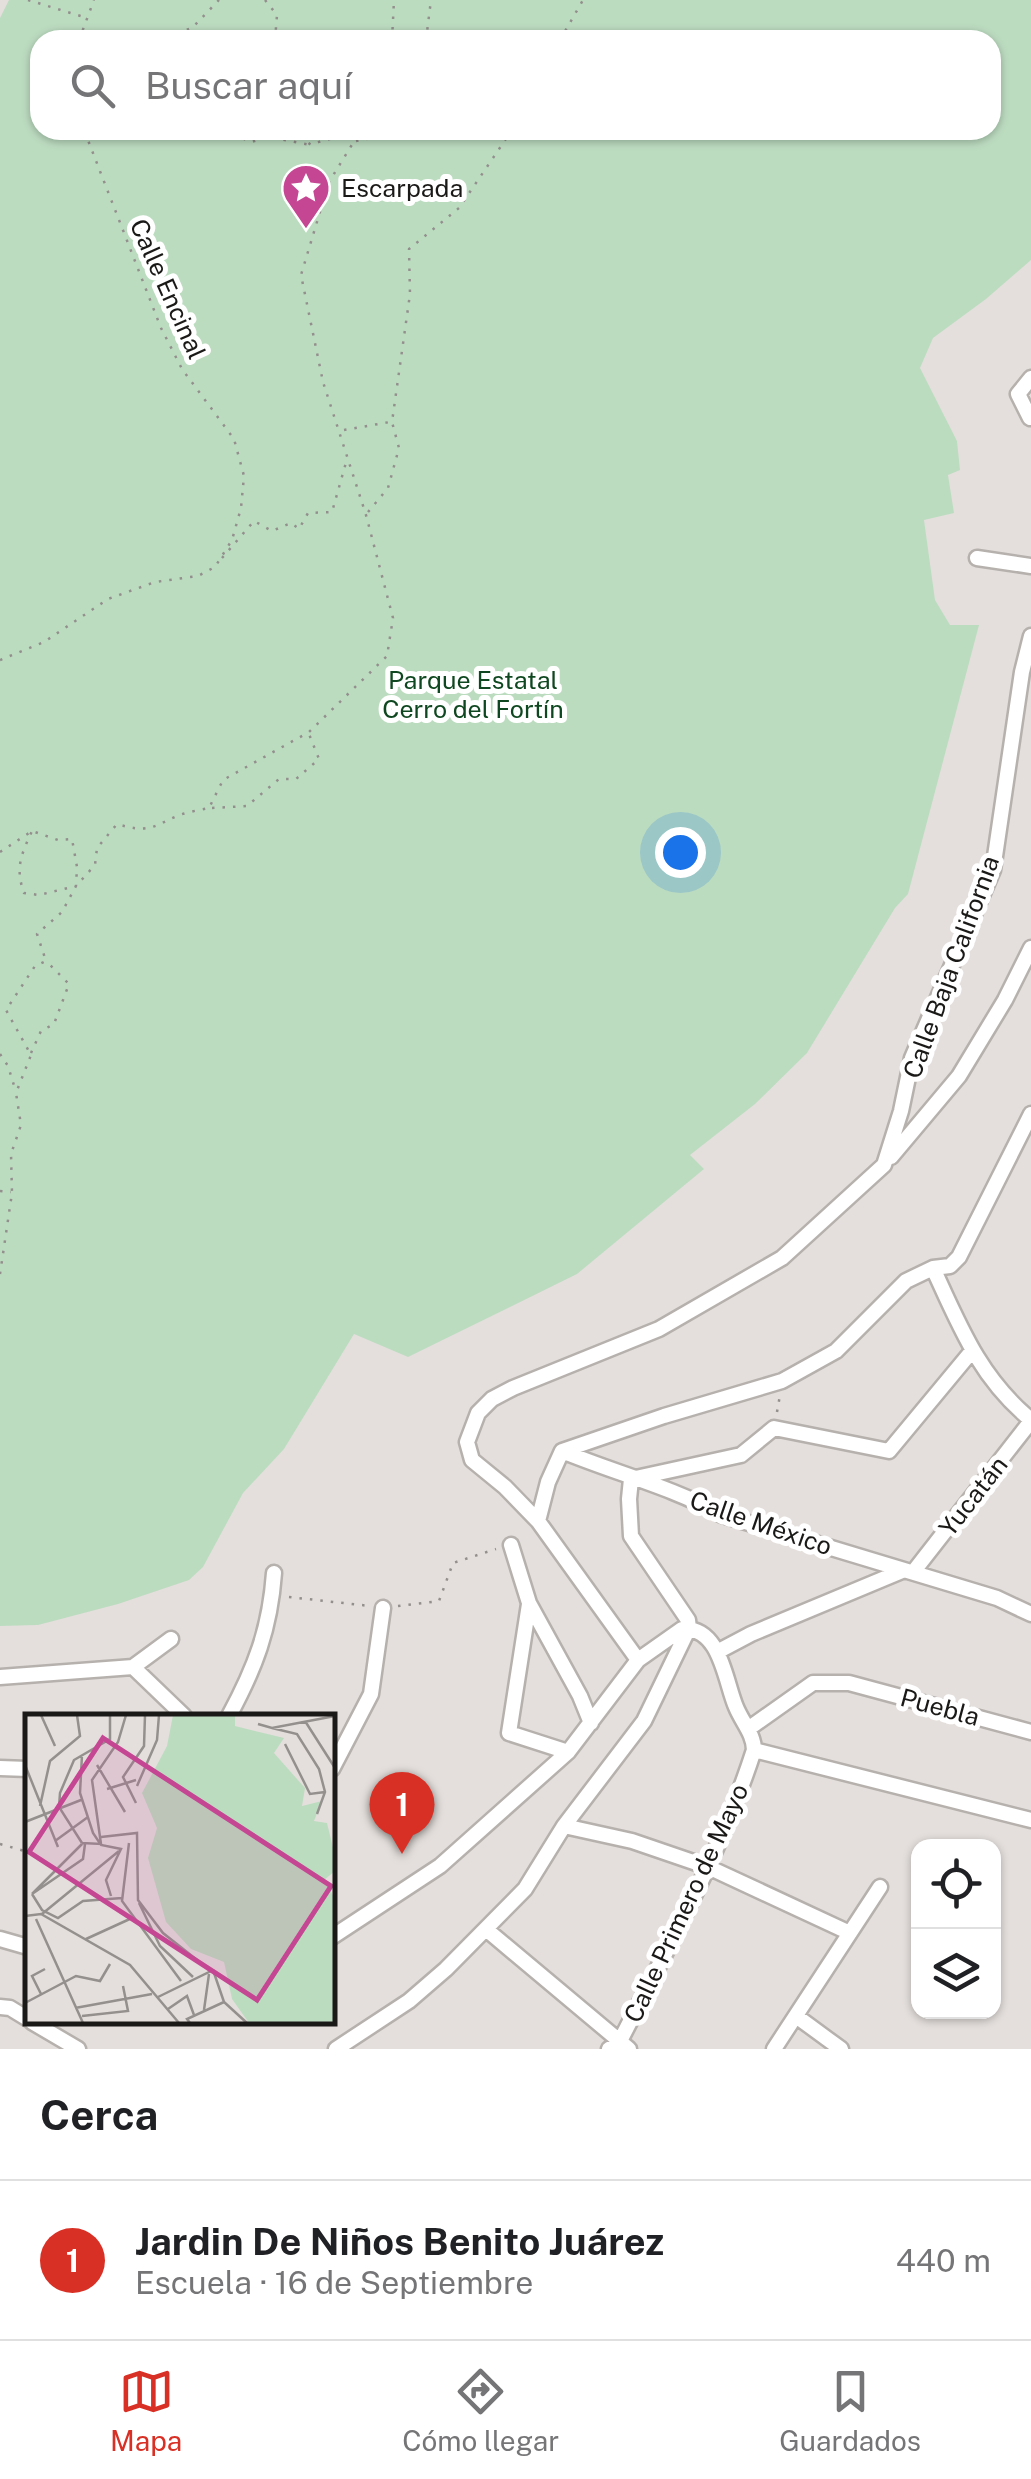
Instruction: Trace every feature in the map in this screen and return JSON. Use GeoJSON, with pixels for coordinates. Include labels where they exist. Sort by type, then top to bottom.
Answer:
{"type":"FeatureCollection","features":[{"type":"Feature","properties":{"kind":"street"},"geometry":{"type":"LineString","coordinates":[[1030,422],[1018,394],[1031,378]]}},
{"type":"Feature","properties":{"kind":"street"},"geometry":{"type":"LineString","coordinates":[[977,558],[1031,566]]}},
{"type":"Feature","properties":{"kind":"street","name":"Calle Baja California"},"geometry":{"type":"LineString","coordinates":[[638,1660],[538,1521],[472,1460],[467,1442],[478,1412],[513,1388],[658,1328],[782,1258],[884,1165],[902,1111],[912,1058],[993,870],[1022,672],[1031,636]]}},
{"type":"Feature","properties":{"kind":"street"},"geometry":{"type":"LineString","coordinates":[[884,1165],[959,1076],[1031,948]]}},
{"type":"Feature","properties":{"kind":"street"},"geometry":{"type":"LineString","coordinates":[[538,1521],[548,1482],[562,1452],[782,1381],[836,1352],[906,1281],[933,1268],[950,1266],[1027,1134],[1031,1114]]}},
{"type":"Feature","properties":{"kind":"street"},"geometry":{"type":"LineString","coordinates":[[933,1268],[972,1352],[1003,1397],[1031,1420]]}},
{"type":"Feature","properties":{"kind":"street"},"geometry":{"type":"LineString","coordinates":[[336,2049],[409,2000],[487,1930],[524,1889],[564,1826],[644,1721],[689,1628],[685,1614],[631,1536],[631,1479],[741,1455],[774,1428],[889,1451],[972,1352]]}},
{"type":"Feature","properties":{"kind":"street","name":"Yucatán"},"geometry":{"type":"LineString","coordinates":[[908,1571],[1031,1420]]}},
{"type":"Feature","properties":{"kind":"street","name":"Calle México"},"geometry":{"type":"LineString","coordinates":[[562,1452],[693,1498],[722,1515],[997,1598],[1031,1614]]}},
{"type":"Feature","properties":{"kind":"street"},"geometry":{"type":"LineString","coordinates":[[511,1545],[529,1603],[591,1723]]}},
{"type":"Feature","properties":{"kind":"street"},"geometry":{"type":"LineString","coordinates":[[718,1652],[751,1634],[908,1571]]}},
{"type":"Feature","properties":{"kind":"street"},"geometry":{"type":"LineString","coordinates":[[230,1714],[253,1672],[271,1616],[274,1574]]}},
{"type":"Feature","properties":{"kind":"street"},"geometry":{"type":"LineString","coordinates":[[529,1603],[509,1733],[568,1752]]}},
{"type":"Feature","properties":{"kind":"street"},"geometry":{"type":"LineString","coordinates":[[335,1763],[371,1694],[384,1608]]}},
{"type":"Feature","properties":{"kind":"street"},"geometry":{"type":"LineString","coordinates":[[335,1935],[440,1866],[568,1752],[638,1660],[676,1631],[689,1628],[718,1652],[734,1705],[748,1729],[754,1750],[1031,1820]]}},
{"type":"Feature","properties":{"kind":"street"},"geometry":{"type":"LineString","coordinates":[[0,1677],[134,1667],[171,1639]]}},
{"type":"Feature","properties":{"kind":"street"},"geometry":{"type":"LineString","coordinates":[[134,1667],[182,1714]]}},
{"type":"Feature","properties":{"kind":"street","name":"Puebla"},"geometry":{"type":"LineString","coordinates":[[748,1729],[812,1683],[849,1683],[1031,1732]]}},
{"type":"Feature","properties":{"kind":"street","name":"Calle Primero de Mayo"},"geometry":{"type":"LineString","coordinates":[[619,2047],[708,1867],[740,1796],[754,1750]]}},
{"type":"Feature","properties":{"kind":"street"},"geometry":{"type":"LineString","coordinates":[[0,1768],[25,1769]]}},
{"type":"Feature","properties":{"kind":"street"},"geometry":{"type":"LineString","coordinates":[[564,1826],[632,1841],[708,1867],[850,1933]]}},
{"type":"Feature","properties":{"kind":"street"},"geometry":{"type":"LineString","coordinates":[[774,2049],[880,1888]]}},
{"type":"Feature","properties":{"kind":"street"},"geometry":{"type":"LineString","coordinates":[[487,1930],[619,2047]]}},
{"type":"Feature","properties":{"kind":"street"},"geometry":{"type":"LineString","coordinates":[[0,1939],[25,1946]]}},
{"type":"Feature","properties":{"kind":"street"},"geometry":{"type":"LineString","coordinates":[[0,2007],[25,2017]]}},
{"type":"Feature","properties":{"kind":"street"},"geometry":{"type":"LineString","coordinates":[[796,2016],[841,2049]]}},
{"type":"Feature","properties":{"kind":"street"},"geometry":{"type":"LineString","coordinates":[[37,2024],[78,2049]]}},
{"type":"Feature","properties":{"kind":"path"},"geometry":{"type":"LineString","coordinates":[[28,0],[87,18]]}},
{"type":"Feature","properties":{"kind":"path"},"geometry":{"type":"LineString","coordinates":[[83,30],[94,0]]}},
{"type":"Feature","properties":{"kind":"path"},"geometry":{"type":"LineString","coordinates":[[186,30],[220,0]]}},
{"type":"Feature","properties":{"kind":"path"},"geometry":{"type":"LineString","coordinates":[[265,0],[278,15],[276,30]]}},
{"type":"Feature","properties":{"kind":"path"},"geometry":{"type":"LineString","coordinates":[[392,30],[394,0]]}},
{"type":"Feature","properties":{"kind":"path"},"geometry":{"type":"LineString","coordinates":[[427,30],[431,0]]}},
{"type":"Feature","properties":{"kind":"path"},"geometry":{"type":"LineString","coordinates":[[566,30],[583,0]]}},
{"type":"Feature","properties":{"kind":"path","name":"Calle Encinal"},"geometry":{"type":"LineString","coordinates":[[88,140],[161,328],[182,369],[234,440],[244,476],[241,508],[232,540],[215,567]]}},
{"type":"Feature","properties":{"kind":"path"},"geometry":{"type":"LineString","coordinates":[[282,140],[311,146],[323,140]]}},
{"type":"Feature","properties":{"kind":"path"},"geometry":{"type":"LineString","coordinates":[[304,140],[311,146]]}},
{"type":"Feature","properties":{"kind":"path"},"geometry":{"type":"LineString","coordinates":[[209,808],[224,780],[308,732],[387,656],[393,618],[366,515],[323,382],[301,275],[329,182],[355,141],[360,140]]}},
{"type":"Feature","properties":{"kind":"path"},"geometry":{"type":"LineString","coordinates":[[366,515],[388,488],[399,448],[392,422],[410,294],[409,249],[459,208],[505,140]]}},
{"type":"Feature","properties":{"kind":"path"},"geometry":{"type":"LineString","coordinates":[[341,431],[392,422]]}},
{"type":"Feature","properties":{"kind":"path"},"geometry":{"type":"LineString","coordinates":[[0,660],[44,642],[108,599],[155,582],[198,576],[215,567],[254,520],[272,530],[292,524],[299,529],[308,513],[332,512],[348,456]]}},
{"type":"Feature","properties":{"kind":"path"},"geometry":{"type":"LineString","coordinates":[[16,1093],[41,1031],[54,1024],[69,984],[46,961],[37,934],[62,912],[76,886],[94,865],[97,848],[117,824],[138,830],[162,826],[178,815],[209,808],[247,806],[279,779],[296,779],[319,759],[308,732]]}},
{"type":"Feature","properties":{"kind":"path"},"geometry":{"type":"LineString","coordinates":[[32,832],[17,873],[24,893],[39,895],[76,886]]}},
{"type":"Feature","properties":{"kind":"path"},"geometry":{"type":"LineString","coordinates":[[0,852],[32,832],[58,840],[72,839],[76,886]]}},
{"type":"Feature","properties":{"kind":"path"},"geometry":{"type":"LineString","coordinates":[[6,1010],[35,966],[46,961]]}},
{"type":"Feature","properties":{"kind":"path"},"geometry":{"type":"LineString","coordinates":[[0,1010],[6,1010]]}},
{"type":"Feature","properties":{"kind":"path"},"geometry":{"type":"LineString","coordinates":[[6,1010],[31,1055]]}},
{"type":"Feature","properties":{"kind":"path"},"geometry":{"type":"LineString","coordinates":[[0,1054],[16,1093],[21,1125],[11,1154],[12,1192],[0,1274]]}},
{"type":"Feature","properties":{"kind":"path"},"geometry":{"type":"LineString","coordinates":[[0,1191],[12,1192]]}},
{"type":"Feature","properties":{"kind":"path"},"geometry":{"type":"LineString","coordinates":[[774,1428],[782,1381]]}},
{"type":"Feature","properties":{"kind":"path"},"geometry":{"type":"LineString","coordinates":[[272,1595],[384,1608],[438,1602],[453,1564],[466,1556],[511,1545]]}},
{"type":"Feature","properties":{"kind":"path"},"geometry":{"type":"LineString","coordinates":[[0,1844],[25,1851]]}},
{"type":"Feature","properties":{"kind":"green space","name":"Parque Estatal Cerro del Fortín"},"geometry":{"type":"Polygon","coordinates":[[[9,0],[1031,0],[1031,260],[933,338],[920,368],[957,441],[960,470],[948,475],[954,513],[924,520],[935,600],[950,625],[979,625],[908,894],[895,908],[807,1053],[755,1104],[690,1155],[704,1169],[577,1274],[408,1357],[354,1334],[284,1449],[243,1493],[203,1567],[189,1580],[38,1625],[0,1626],[0,18],[9,0]]]}},
{"type":"Feature","properties":{"kind":"place","name":"Escarpada"},"geometry":{"type":"Point","coordinates":[306,230]}},
{"type":"Feature","properties":{"kind":"place","name":"Jardin De Niños Benito Juárez"},"geometry":{"type":"Point","coordinates":[402,1854]}}]}
